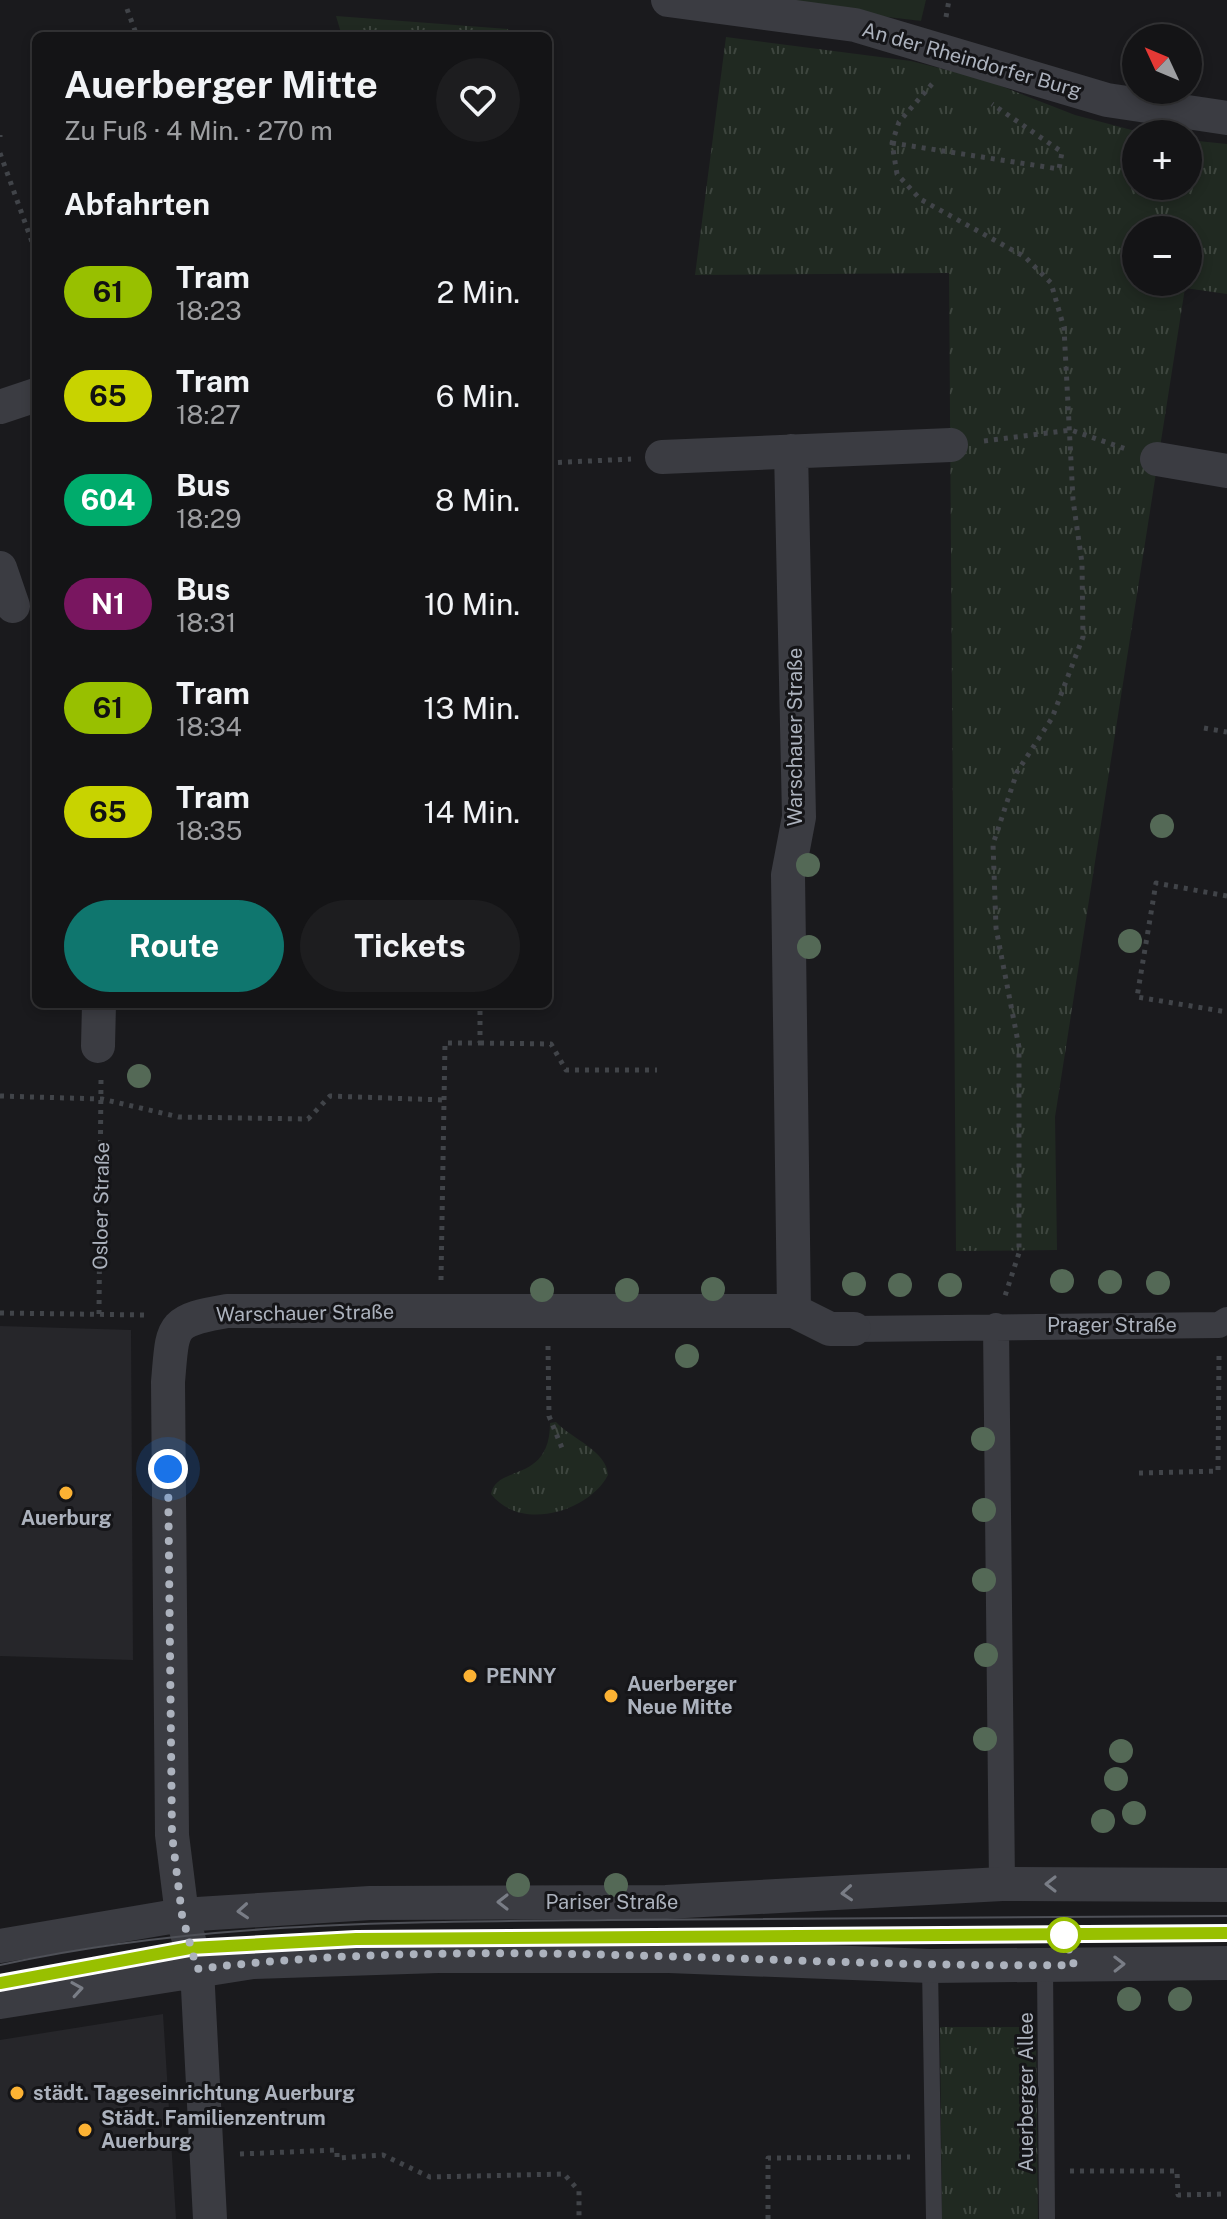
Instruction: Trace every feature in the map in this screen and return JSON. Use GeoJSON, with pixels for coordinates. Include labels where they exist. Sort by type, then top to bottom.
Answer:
{"type":"FeatureCollection","features":[{"type":"Feature","properties":{"kind":"street","name":"An der Rheindorfer Burg"},"geometry":{"type":"LineString","coordinates":[[668,0],[855,25],[1107,100],[1227,118]]}},
{"type":"Feature","properties":{"kind":"street"},"geometry":{"type":"LineString","coordinates":[[0,407],[32,396]]}},
{"type":"Feature","properties":{"kind":"street"},"geometry":{"type":"LineString","coordinates":[[662,457],[951,445]]}},
{"type":"Feature","properties":{"kind":"street","name":"Warschauer Straße"},"geometry":{"type":"LineString","coordinates":[[791,451],[799,817],[788,875],[794,1311]]}},
{"type":"Feature","properties":{"kind":"street"},"geometry":{"type":"LineString","coordinates":[[1157,459],[1227,471]]}},
{"type":"Feature","properties":{"kind":"street"},"geometry":{"type":"LineString","coordinates":[[0,568],[16,605]]}},
{"type":"Feature","properties":{"kind":"street"},"geometry":{"type":"LineString","coordinates":[[98,1046],[99,1008]]}},
{"type":"Feature","properties":{"kind":"street","name":"Warschauer Straße"},"geometry":{"type":"LineString","coordinates":[[176,1328],[188,1318],[227,1311],[794,1311],[830,1329],[996,1326]]}},
{"type":"Feature","properties":{"kind":"street","name":"Prager Straße"},"geometry":{"type":"LineString","coordinates":[[996,1326],[1223,1322]]}},
{"type":"Feature","properties":{"kind":"street"},"geometry":{"type":"LineString","coordinates":[[996,1326],[1002,1884]]}},
{"type":"Feature","properties":{"kind":"street"},"geometry":{"type":"LineString","coordinates":[[176,1328],[168,1382],[172,1835],[182,1915],[197,1969],[210,2219]]}},
{"type":"Feature","properties":{"kind":"street","name":"Pariser Straße"},"geometry":{"type":"LineString","coordinates":[[0,1946],[182,1915],[370,1903],[666,1902],[1002,1884],[1227,1885]]}},
{"type":"Feature","properties":{"kind":"street"},"geometry":{"type":"LineString","coordinates":[[0,2002],[253,1962],[438,1956],[669,1956],[930,1966],[1227,1963]]}},
{"type":"Feature","properties":{"kind":"lane","name":"Auerberger Allee"},"geometry":{"type":"LineString","coordinates":[[1045,1965],[1047,2219]]}},
{"type":"Feature","properties":{"kind":"lane"},"geometry":{"type":"LineString","coordinates":[[930,1966],[934,2219]]}},
{"type":"Feature","properties":{"kind":"path"},"geometry":{"type":"LineString","coordinates":[[127,9],[136,32]]}},
{"type":"Feature","properties":{"kind":"path"},"geometry":{"type":"LineString","coordinates":[[940,48],[944,71],[899,122],[892,143],[897,174],[920,199],[1025,257],[1051,283],[1064,328],[1073,500],[1082,563],[1083,637],[1052,718],[1017,772],[993,844],[996,928],[1019,1047],[1021,1161],[1019,1253],[996,1326]]}},
{"type":"Feature","properties":{"kind":"path"},"geometry":{"type":"LineString","coordinates":[[892,143],[1059,169],[1062,152],[983,98]]}},
{"type":"Feature","properties":{"kind":"path"},"geometry":{"type":"LineString","coordinates":[[0,153],[32,242]]}},
{"type":"Feature","properties":{"kind":"path"},"geometry":{"type":"LineString","coordinates":[[951,445],[1071,430],[1157,459]]}},
{"type":"Feature","properties":{"kind":"path"},"geometry":{"type":"LineString","coordinates":[[552,463],[662,457]]}},
{"type":"Feature","properties":{"kind":"path"},"geometry":{"type":"LineString","coordinates":[[1204,728],[1227,732]]}},
{"type":"Feature","properties":{"kind":"path"},"geometry":{"type":"LineString","coordinates":[[1227,896],[1156,883],[1137,997],[1227,1012]]}},
{"type":"Feature","properties":{"kind":"path"},"geometry":{"type":"LineString","coordinates":[[480,1008],[480,1043]]}},
{"type":"Feature","properties":{"kind":"path"},"geometry":{"type":"LineString","coordinates":[[440,1311],[445,1043],[551,1044],[566,1070],[657,1070]]}},
{"type":"Feature","properties":{"kind":"path","name":"Osloer Straße"},"geometry":{"type":"LineString","coordinates":[[98,1046],[102,1099],[99,1314]]}},
{"type":"Feature","properties":{"kind":"path"},"geometry":{"type":"LineString","coordinates":[[0,1096],[102,1099],[179,1117],[267,1119],[308,1119],[330,1096],[444,1100]]}},
{"type":"Feature","properties":{"kind":"path"},"geometry":{"type":"LineString","coordinates":[[0,1313],[160,1315],[176,1328]]}},
{"type":"Feature","properties":{"kind":"path"},"geometry":{"type":"LineString","coordinates":[[547,1313],[549,1416],[562,1448]]}},
{"type":"Feature","properties":{"kind":"path"},"geometry":{"type":"LineString","coordinates":[[1139,1473],[1218,1471],[1223,1322]]}},
{"type":"Feature","properties":{"kind":"path"},"geometry":{"type":"LineString","coordinates":[[206,2155],[337,2150],[337,2158],[383,2155],[430,2177],[564,2174],[579,2191],[579,2219]]}},
{"type":"Feature","properties":{"kind":"path"},"geometry":{"type":"LineString","coordinates":[[768,2219],[768,2158],[934,2157]]}},
{"type":"Feature","properties":{"kind":"path"},"geometry":{"type":"LineString","coordinates":[[1047,2171],[1177,2171],[1178,2195],[1227,2194]]}},
{"type":"Feature","properties":{"kind":"shaded area","name":"Auerburg"},"geometry":{"type":"Polygon","coordinates":[[[0,1326],[131,1330],[133,1660],[0,1656],[0,1326]]]}},
{"type":"Feature","properties":{"kind":"shaded area","name":"Städt. Familienzentrum Auerburg"},"geometry":{"type":"Polygon","coordinates":[[[163,2014],[176,2219],[0,2219],[0,2040],[163,2014]]]}},
{"type":"Feature","properties":{"kind":"green space"},"geometry":{"type":"Polygon","coordinates":[[[746,0],[926,0],[921,21],[746,0]]]}},
{"type":"Feature","properties":{"kind":"green space"},"geometry":{"type":"Polygon","coordinates":[[[336,16],[508,29],[508,32],[341,32],[336,16]]]}},
{"type":"Feature","properties":{"kind":"green space"},"geometry":{"type":"Polygon","coordinates":[[[726,37],[911,61],[983,79],[1075,115],[1122,127],[1122,200],[1202,200],[1202,141],[1227,144],[1227,294],[1202,290],[1202,216],[1122,216],[1122,296],[1184,296],[1055,1117],[1057,1250],[956,1251],[949,273],[695,275],[726,37]]]}},
{"type":"Feature","properties":{"kind":"green space"},"geometry":{"type":"Polygon","coordinates":[[[556,1422],[602,1459],[608,1475],[586,1499],[553,1513],[519,1512],[504,1506],[491,1494],[495,1485],[533,1464],[541,1456],[548,1442],[550,1423],[556,1422]]]}},
{"type":"Feature","properties":{"kind":"green space"},"geometry":{"type":"Polygon","coordinates":[[[940,2027],[1036,2027],[1038,2219],[942,2219],[940,2027]]]}},
{"type":"Feature","properties":{"kind":"tram line"},"geometry":{"type":"LineString","coordinates":[[0,1965],[151,1940],[303,1927],[456,1922],[1227,1916]]}},
{"type":"Feature","properties":{"kind":"tram line"},"geometry":{"type":"LineString","coordinates":[[0,1983],[190,1948],[356,1939],[1227,1933]]}},
{"type":"Feature","properties":{"kind":"tram line","name":"61"},"geometry":{"type":"LineString","coordinates":[[0,1983],[190,1948],[356,1939],[1227,1933]]}},
{"type":"Feature","properties":{"kind":"place","name":"Auerburg"},"geometry":{"type":"Point","coordinates":[66,1493]}},
{"type":"Feature","properties":{"kind":"place","name":"PENNY"},"geometry":{"type":"Point","coordinates":[470,1676]}},
{"type":"Feature","properties":{"kind":"place","name":"Auerberger Neue Mitte"},"geometry":{"type":"Point","coordinates":[611,1696]}},
{"type":"Feature","properties":{"kind":"place","name":"städt. Tageseinrichtung Auerburg"},"geometry":{"type":"Point","coordinates":[17,2093]}},
{"type":"Feature","properties":{"kind":"place","name":"Städt. Familienzentrum Auerburg"},"geometry":{"type":"Point","coordinates":[85,2130]}},
{"type":"Feature","properties":{"kind":"route"},"geometry":{"type":"LineString","coordinates":[[168,1469],[172,1835],[182,1915],[197,1969],[253,1962],[438,1956],[669,1956],[930,1966],[1074,1965],[1064,1935]]}}]}
